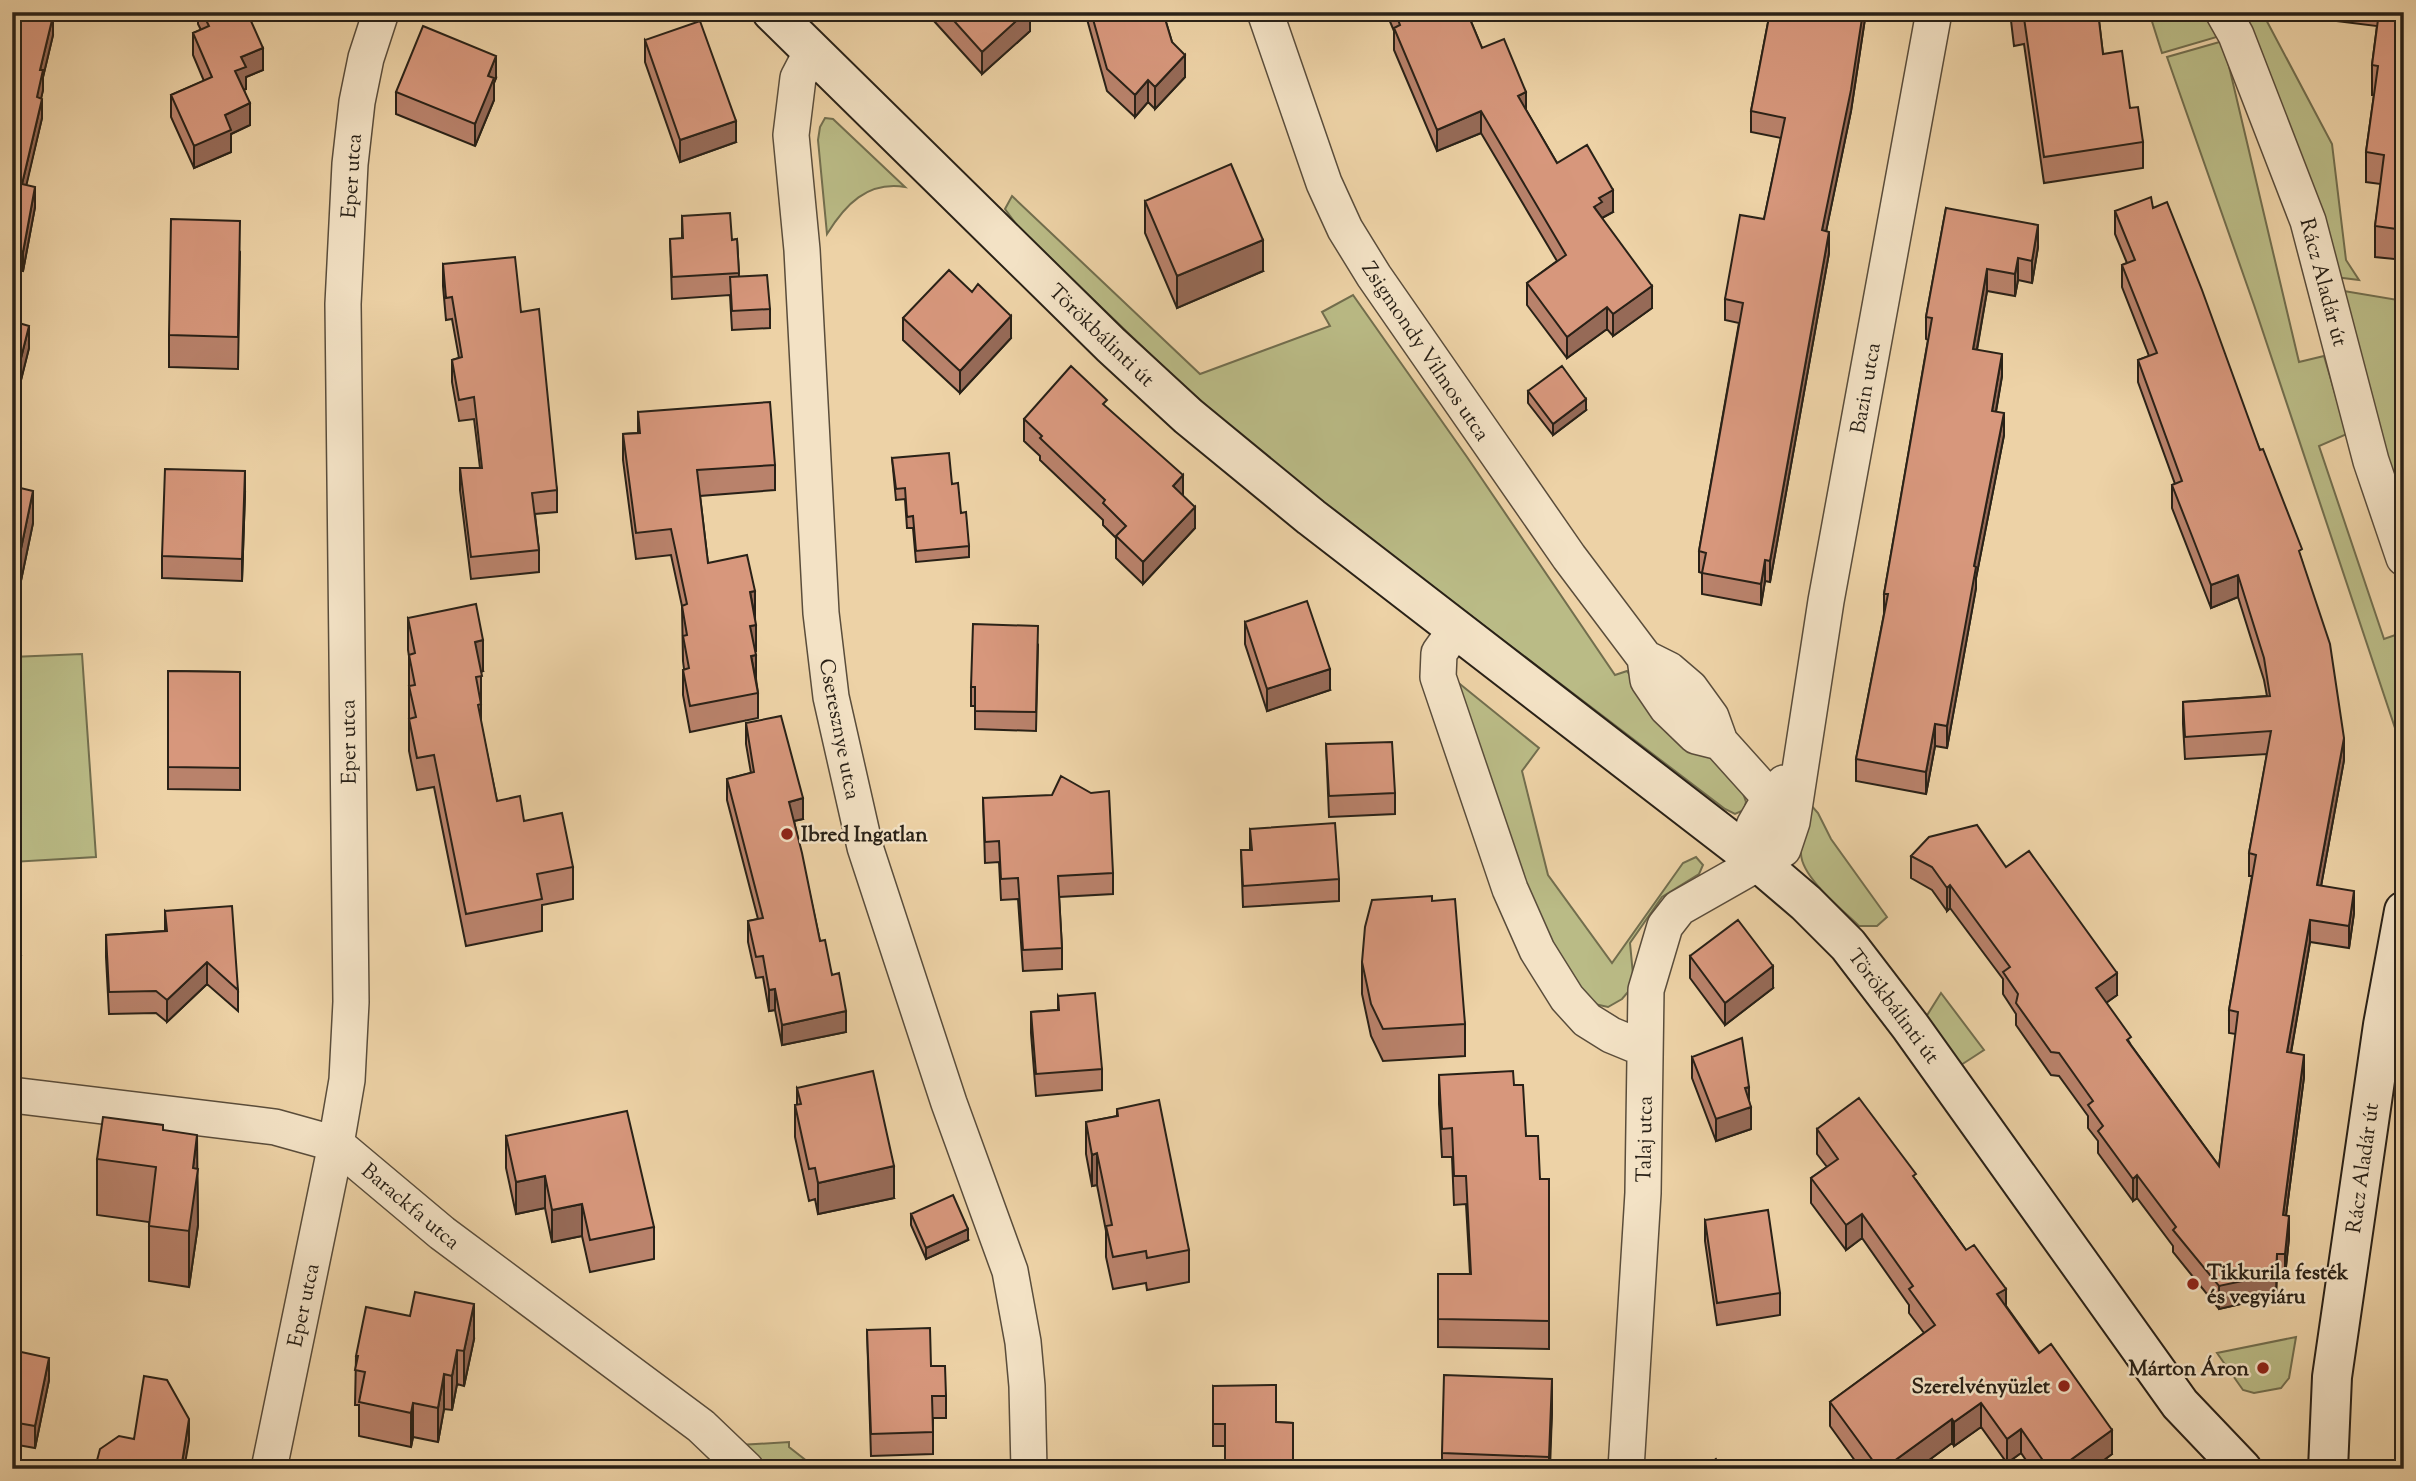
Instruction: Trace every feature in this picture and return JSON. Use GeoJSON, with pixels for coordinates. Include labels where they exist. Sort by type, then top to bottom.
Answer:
{"type":"FeatureCollection","features":[{"type":"Feature","properties":{"kind":"street","name":"Eper utca"},"geometry":{"type":"LineString","coordinates":[[270,1469],[347,1080],[351,1002],[343,304],[350,164],[357,102],[366,58],[381,12]]}},
{"type":"Feature","properties":{"kind":"street","name":"Törökbálinti út"},"geometry":{"type":"LineString","coordinates":[[772,12],[1160,392],[1311,517],[1758,862],[1806,903],[1848,945],[1910,1026],[2180,1405],[2242,1469]]}},
{"type":"Feature","properties":{"kind":"street","name":"Zsigmondy Vilmos utca"},"geometry":{"type":"LineString","coordinates":[[1265,12],[1324,183],[1345,229],[1374,276],[1569,557],[1645,659],[1669,670],[1690,688],[1711,717],[1720,742],[1781,810]]}},
{"type":"Feature","properties":{"kind":"street","name":"Bazin utca"},"geometry":{"type":"LineString","coordinates":[[1758,862],[1754,827],[1781,810],[1801,765],[1829,587],[1934,12]]}},
{"type":"Feature","properties":{"kind":"street","name":"Rácz Aladár út"},"geometry":{"type":"LineString","coordinates":[[2223,12],[2236,34],[2308,221],[2371,461],[2404,558]]}},
{"type":"Feature","properties":{"kind":"street","name":"Cseresznye utca"},"geometry":{"type":"LineString","coordinates":[[812,51],[798,78],[791,135],[802,250],[821,613],[831,697],[865,847],[948,1103],[1010,1271],[1023,1342],[1029,1469]]}},
{"type":"Feature","properties":{"kind":"street"},"geometry":{"type":"LineString","coordinates":[[1456,629],[1439,653],[1438,677],[1510,890],[1538,950],[1567,998],[1587,1020],[1611,1035],[1645,1049]]}},
{"type":"Feature","properties":{"kind":"street","name":"Talaj utca"},"geometry":{"type":"LineString","coordinates":[[1626,1469],[1643,1193],[1646,990],[1665,926],[1679,908],[1758,862]]}},
{"type":"Feature","properties":{"kind":"street","name":"Rácz Aladár út"},"geometry":{"type":"LineString","coordinates":[[2328,1469],[2332,1377],[2383,1025],[2404,911]]}},
{"type":"Feature","properties":{"kind":"street","name":"Barackfa utca"},"geometry":{"type":"LineString","coordinates":[[12,1095],[275,1126],[336,1144],[442,1233],[701,1426],[746,1469]]}},
{"type":"Feature","properties":{"kind":"green space"},"geometry":{"type":"Polygon","coordinates":[[[2149,12],[2216,12],[2227,34],[2162,53],[2149,12]]]}},
{"type":"Feature","properties":{"kind":"green space"},"geometry":{"type":"Polygon","coordinates":[[[2231,12],[2262,12],[2332,144],[2346,260],[2359,280],[2327,276],[2231,12]]]}},
{"type":"Feature","properties":{"kind":"green space"},"geometry":{"type":"Polygon","coordinates":[[[2223,41],[2299,362],[2324,356],[2347,434],[2319,446],[2384,639],[2404,632],[2404,721],[2399,740],[2254,305],[2167,57],[2223,41]]]}},
{"type":"Feature","properties":{"kind":"green space"},"geometry":{"type":"Polygon","coordinates":[[[825,118],[833,119],[905,187],[879,188],[858,197],[841,214],[827,234],[818,140],[825,118]]]}},
{"type":"Feature","properties":{"kind":"green space"},"geometry":{"type":"Polygon","coordinates":[[[1012,196],[1200,374],[1330,326],[1322,312],[1353,295],[1615,675],[1627,671],[1657,716],[1702,748],[1743,793],[1746,802],[1744,810],[1735,814],[1725,809],[1290,478],[1179,382],[1019,228],[1005,209],[1012,196]]]}},
{"type":"Feature","properties":{"kind":"green space"},"geometry":{"type":"Polygon","coordinates":[[[2332,289],[2404,301],[2404,521],[2332,289]]]}},
{"type":"Feature","properties":{"kind":"green space"},"geometry":{"type":"Polygon","coordinates":[[[82,654],[96,857],[12,862],[12,657],[82,654]]]}},
{"type":"Feature","properties":{"kind":"green space"},"geometry":{"type":"Polygon","coordinates":[[[1450,676],[1539,748],[1522,771],[1548,875],[1612,963],[1683,863],[1696,857],[1703,865],[1699,874],[1662,897],[1630,943],[1634,985],[1622,999],[1608,1007],[1590,1003],[1551,957],[1450,676]]]}},
{"type":"Feature","properties":{"kind":"green space"},"geometry":{"type":"Polygon","coordinates":[[[1810,804],[1818,813],[1831,839],[1887,917],[1877,926],[1859,926],[1824,893],[1808,873],[1803,863],[1801,848],[1810,804]]]}},
{"type":"Feature","properties":{"kind":"green space"},"geometry":{"type":"Polygon","coordinates":[[[1941,993],[1984,1050],[1961,1065],[1926,1017],[1941,993]]]}},
{"type":"Feature","properties":{"kind":"green space"},"geometry":{"type":"Polygon","coordinates":[[[2296,1337],[2289,1378],[2281,1388],[2254,1393],[2243,1390],[2217,1353],[2296,1337]]]}},
{"type":"Feature","properties":{"kind":"green space"},"geometry":{"type":"Polygon","coordinates":[[[789,1442],[789,1447],[817,1469],[758,1469],[740,1445],[789,1442]]]}},
{"type":"Feature","properties":{"kind":"building"},"geometry":{"type":"Polygon","coordinates":[[[12,12],[41,12],[53,16],[40,70],[43,70],[37,97],[42,99],[22,184],[35,187],[23,252],[12,250],[12,12]]]}},
{"type":"Feature","properties":{"kind":"building"},"geometry":{"type":"Polygon","coordinates":[[[202,12],[247,12],[263,48],[241,57],[246,67],[235,71],[250,103],[225,115],[231,130],[194,146],[171,95],[212,77],[193,33],[209,26],[202,12]]]}},
{"type":"Feature","properties":{"kind":"building"},"geometry":{"type":"Polygon","coordinates":[[[946,12],[1026,12],[982,52],[946,12]]]}},
{"type":"Feature","properties":{"kind":"building"},"geometry":{"type":"Polygon","coordinates":[[[1091,12],[1163,12],[1172,42],[1185,55],[1155,87],[1148,80],[1135,95],[1107,69],[1091,12]]]}},
{"type":"Feature","properties":{"kind":"building"},"geometry":{"type":"Polygon","coordinates":[[[1395,12],[1467,12],[1482,48],[1504,39],[1526,92],[1518,96],[1557,163],[1587,145],[1613,190],[1599,198],[1602,202],[1594,207],[1652,286],[1613,314],[1607,307],[1567,337],[1527,283],[1566,255],[1481,111],[1437,130],[1394,28],[1400,25],[1395,12]]]}},
{"type":"Feature","properties":{"kind":"building"},"geometry":{"type":"Polygon","coordinates":[[[1770,12],[1863,12],[1851,90],[1822,230],[1829,232],[1770,561],[1765,560],[1761,584],[1702,573],[1706,553],[1699,551],[1743,303],[1725,299],[1740,215],[1764,219],[1785,118],[1751,111],[1770,12]]]}},
{"type":"Feature","properties":{"kind":"building"},"geometry":{"type":"Polygon","coordinates":[[[2013,12],[2098,12],[2103,54],[2122,51],[2130,108],[2138,107],[2143,142],[2044,157],[2024,18],[2014,20],[2013,12]]]}},
{"type":"Feature","properties":{"kind":"building"},"geometry":{"type":"Polygon","coordinates":[[[2379,12],[2404,12],[2404,230],[2375,226],[2384,155],[2366,152],[2378,66],[2372,65],[2379,12]]]}},
{"type":"Feature","properties":{"kind":"building"},"geometry":{"type":"Polygon","coordinates":[[[700,21],[736,121],[680,140],[645,40],[700,21]]]}},
{"type":"Feature","properties":{"kind":"building"},"geometry":{"type":"Polygon","coordinates":[[[423,26],[496,56],[488,76],[494,78],[475,124],[396,92],[423,26]]]}},
{"type":"Feature","properties":{"kind":"building"},"geometry":{"type":"Polygon","coordinates":[[[1231,164],[1263,240],[1177,276],[1145,201],[1231,164]]]}},
{"type":"Feature","properties":{"kind":"building"},"geometry":{"type":"Polygon","coordinates":[[[2151,197],[2153,208],[2167,202],[2260,450],[2263,449],[2302,549],[2299,551],[2330,644],[2344,738],[2317,885],[2354,891],[2349,926],[2310,920],[2287,1052],[2304,1055],[2283,1215],[2289,1216],[2285,1254],[2277,1254],[2276,1274],[2219,1286],[2173,1230],[2176,1227],[2137,1175],[2133,1179],[2098,1131],[2103,1126],[2088,1105],[2093,1101],[2059,1053],[2051,1052],[2016,1003],[2018,994],[2003,972],[2010,967],[1950,885],[1947,888],[1932,867],[1911,856],[1929,837],[1977,825],[2006,867],[2029,851],[2117,973],[2096,988],[2131,1037],[2127,1040],[2219,1166],[2238,1012],[2229,1010],[2256,855],[2249,853],[2271,731],[2185,737],[2183,702],[2270,696],[2264,658],[2238,575],[2211,585],[2172,485],[2182,481],[2138,360],[2157,353],[2122,265],[2135,260],[2115,211],[2151,197]]]}},
{"type":"Feature","properties":{"kind":"building"},"geometry":{"type":"Polygon","coordinates":[[[1946,208],[2038,225],[2032,261],[2018,258],[2015,274],[1987,269],[1973,349],[2002,354],[1992,411],[2004,413],[1974,566],[1976,567],[1947,726],[1935,724],[1926,772],[1856,759],[1888,594],[1884,594],[1932,318],[1926,317],[1946,208]]]}},
{"type":"Feature","properties":{"kind":"building"},"geometry":{"type":"Polygon","coordinates":[[[730,213],[732,240],[737,239],[739,273],[672,277],[670,239],[683,238],[682,216],[730,213]]]}},
{"type":"Feature","properties":{"kind":"building"},"geometry":{"type":"Polygon","coordinates":[[[171,219],[240,221],[238,337],[169,335],[171,219]]]}},
{"type":"Feature","properties":{"kind":"building"},"geometry":{"type":"Polygon","coordinates":[[[515,257],[521,312],[539,309],[557,490],[532,493],[539,550],[471,557],[460,468],[482,468],[474,397],[459,400],[452,360],[462,357],[452,297],[446,298],[443,264],[515,257]]]}},
{"type":"Feature","properties":{"kind":"building"},"geometry":{"type":"Polygon","coordinates":[[[949,270],[972,292],[978,284],[1011,316],[960,371],[903,318],[949,270]]]}},
{"type":"Feature","properties":{"kind":"building"},"geometry":{"type":"Polygon","coordinates":[[[767,275],[770,309],[732,311],[730,277],[767,275]]]}},
{"type":"Feature","properties":{"kind":"building"},"geometry":{"type":"Polygon","coordinates":[[[12,321],[29,326],[14,386],[12,386],[12,321]]]}},
{"type":"Feature","properties":{"kind":"building"},"geometry":{"type":"Polygon","coordinates":[[[1071,366],[1107,400],[1103,404],[1183,475],[1173,486],[1195,507],[1143,562],[1116,536],[1126,526],[1103,503],[1105,500],[1040,438],[1042,436],[1024,419],[1071,366]]]}},
{"type":"Feature","properties":{"kind":"building"},"geometry":{"type":"Polygon","coordinates":[[[1562,366],[1586,399],[1553,424],[1528,391],[1562,366]]]}},
{"type":"Feature","properties":{"kind":"building"},"geometry":{"type":"Polygon","coordinates":[[[770,402],[775,465],[697,470],[708,563],[747,555],[755,591],[750,592],[756,625],[750,626],[756,655],[751,656],[758,693],[690,706],[683,670],[689,668],[683,636],[687,635],[682,606],[687,604],[671,529],[636,533],[623,434],[640,433],[638,412],[770,402]]]}},
{"type":"Feature","properties":{"kind":"building"},"geometry":{"type":"Polygon","coordinates":[[[949,453],[952,484],[958,483],[961,513],[966,512],[969,546],[916,551],[913,516],[907,517],[905,488],[896,489],[892,458],[949,453]]]}},
{"type":"Feature","properties":{"kind":"building"},"geometry":{"type":"Polygon","coordinates":[[[165,469],[245,471],[242,559],[162,556],[165,469]]]}},
{"type":"Feature","properties":{"kind":"building"},"geometry":{"type":"Polygon","coordinates":[[[12,486],[33,491],[18,563],[12,561],[12,486]]]}},
{"type":"Feature","properties":{"kind":"building"},"geometry":{"type":"Polygon","coordinates":[[[1307,601],[1330,669],[1267,689],[1245,622],[1307,601]]]}},
{"type":"Feature","properties":{"kind":"building"},"geometry":{"type":"Polygon","coordinates":[[[476,604],[483,640],[475,642],[482,676],[476,677],[481,704],[478,705],[497,801],[520,796],[524,821],[562,813],[573,867],[537,874],[542,899],[466,914],[434,755],[417,758],[409,719],[416,717],[409,686],[415,685],[409,655],[415,653],[408,618],[476,604]]]}},
{"type":"Feature","properties":{"kind":"building"},"geometry":{"type":"Polygon","coordinates":[[[973,624],[1038,626],[1036,712],[975,711],[975,687],[971,687],[973,624]]]}},
{"type":"Feature","properties":{"kind":"building"},"geometry":{"type":"Polygon","coordinates":[[[168,671],[240,672],[240,768],[168,767],[168,671]]]}},
{"type":"Feature","properties":{"kind":"building"},"geometry":{"type":"Polygon","coordinates":[[[781,716],[803,798],[789,802],[820,941],[825,940],[832,975],[839,973],[846,1011],[782,1025],[775,989],[769,990],[763,956],[756,957],[748,921],[763,918],[727,779],[754,772],[746,723],[781,716]]]}},
{"type":"Feature","properties":{"kind":"building"},"geometry":{"type":"Polygon","coordinates":[[[1392,742],[1395,793],[1329,796],[1326,744],[1392,742]]]}},
{"type":"Feature","properties":{"kind":"building"},"geometry":{"type":"Polygon","coordinates":[[[1061,776],[1091,793],[1109,791],[1113,873],[1058,876],[1062,948],[1023,950],[1018,878],[1001,879],[999,841],[985,842],[983,798],[1052,795],[1061,776]]]}},
{"type":"Feature","properties":{"kind":"building"},"geometry":{"type":"Polygon","coordinates":[[[1335,823],[1339,879],[1243,886],[1241,850],[1252,850],[1250,829],[1335,823]]]}},
{"type":"Feature","properties":{"kind":"building"},"geometry":{"type":"Polygon","coordinates":[[[1432,896],[1432,901],[1455,899],[1465,1024],[1383,1029],[1371,1004],[1362,962],[1365,927],[1372,900],[1432,896]]]}},
{"type":"Feature","properties":{"kind":"building"},"geometry":{"type":"Polygon","coordinates":[[[232,906],[238,990],[207,962],[167,1000],[156,991],[109,992],[106,935],[167,931],[165,911],[232,906]]]}},
{"type":"Feature","properties":{"kind":"building"},"geometry":{"type":"Polygon","coordinates":[[[1738,920],[1773,966],[1725,1003],[1690,956],[1738,920]]]}},
{"type":"Feature","properties":{"kind":"building"},"geometry":{"type":"Polygon","coordinates":[[[12,936],[21,955],[12,959],[12,936]]]}},
{"type":"Feature","properties":{"kind":"building"},"geometry":{"type":"Polygon","coordinates":[[[1095,993],[1102,1069],[1036,1074],[1031,1012],[1059,1010],[1058,996],[1095,993]]]}},
{"type":"Feature","properties":{"kind":"building"},"geometry":{"type":"Polygon","coordinates":[[[1742,1038],[1749,1087],[1745,1088],[1751,1107],[1716,1119],[1692,1057],[1742,1038]]]}},
{"type":"Feature","properties":{"kind":"building"},"geometry":{"type":"Polygon","coordinates":[[[873,1071],[894,1166],[818,1183],[815,1168],[809,1169],[795,1105],[801,1104],[797,1088],[873,1071]]]}},
{"type":"Feature","properties":{"kind":"building"},"geometry":{"type":"Polygon","coordinates":[[[1513,1071],[1514,1085],[1523,1085],[1526,1136],[1538,1136],[1540,1179],[1549,1179],[1549,1321],[1438,1319],[1438,1274],[1471,1274],[1466,1176],[1454,1176],[1452,1128],[1442,1129],[1439,1075],[1513,1071]]]}},
{"type":"Feature","properties":{"kind":"building"},"geometry":{"type":"Polygon","coordinates":[[[1859,1098],[1916,1174],[1913,1176],[1966,1250],[1974,1245],[2006,1289],[1997,1294],[2039,1353],[2051,1344],[2112,1430],[2058,1469],[2049,1469],[2021,1429],[2007,1439],[1981,1403],[1954,1422],[1952,1419],[1883,1469],[1879,1469],[1830,1402],[1935,1325],[1909,1289],[1913,1286],[1862,1214],[1846,1225],[1811,1178],[1838,1159],[1817,1129],[1859,1098]]]}},
{"type":"Feature","properties":{"kind":"building"},"geometry":{"type":"Polygon","coordinates":[[[1159,1100],[1189,1250],[1147,1258],[1146,1251],[1113,1257],[1106,1226],[1112,1225],[1097,1153],[1092,1155],[1086,1122],[1118,1116],[1117,1109],[1159,1100]]]}},
{"type":"Feature","properties":{"kind":"building"},"geometry":{"type":"Polygon","coordinates":[[[627,1111],[654,1227],[590,1240],[582,1204],[552,1210],[545,1176],[516,1182],[506,1136],[627,1111]]]}},
{"type":"Feature","properties":{"kind":"building"},"geometry":{"type":"Polygon","coordinates":[[[103,1117],[163,1125],[163,1130],[197,1135],[193,1168],[198,1169],[189,1231],[149,1226],[156,1167],[97,1159],[103,1117]]]}},
{"type":"Feature","properties":{"kind":"building"},"geometry":{"type":"Polygon","coordinates":[[[953,1195],[968,1229],[926,1248],[911,1214],[953,1195]]]}},
{"type":"Feature","properties":{"kind":"building"},"geometry":{"type":"Polygon","coordinates":[[[1768,1210],[1780,1293],[1717,1303],[1705,1220],[1768,1210]]]}},
{"type":"Feature","properties":{"kind":"building"},"geometry":{"type":"Polygon","coordinates":[[[415,1292],[474,1304],[464,1351],[457,1350],[452,1376],[444,1374],[438,1408],[413,1403],[411,1413],[359,1402],[365,1372],[355,1370],[356,1356],[366,1307],[410,1316],[415,1292]]]}},
{"type":"Feature","properties":{"kind":"building"},"geometry":{"type":"Polygon","coordinates":[[[930,1328],[931,1366],[945,1366],[946,1396],[932,1396],[933,1432],[871,1434],[867,1330],[930,1328]]]}},
{"type":"Feature","properties":{"kind":"building"},"geometry":{"type":"Polygon","coordinates":[[[12,1350],[49,1358],[35,1426],[12,1422],[12,1350]]]}},
{"type":"Feature","properties":{"kind":"building"},"geometry":{"type":"Polygon","coordinates":[[[1444,1375],[1552,1379],[1549,1457],[1442,1453],[1444,1375]]]}},
{"type":"Feature","properties":{"kind":"building"},"geometry":{"type":"Polygon","coordinates":[[[144,1376],[167,1380],[189,1419],[181,1469],[96,1469],[100,1449],[119,1436],[134,1439],[144,1376]]]}},
{"type":"Feature","properties":{"kind":"building"},"geometry":{"type":"Polygon","coordinates":[[[1276,1385],[1276,1422],[1293,1423],[1293,1462],[1225,1462],[1225,1424],[1213,1424],[1213,1386],[1276,1385]]]}},
{"type":"Feature","properties":{"kind":"building"},"geometry":{"type":"Polygon","coordinates":[[[1716,1459],[1722,1467],[1725,1464],[1729,1469],[1703,1469],[1716,1459]]]}},
{"type":"Feature","properties":{"kind":"place","name":"Ibred Ingatlan"},"geometry":{"type":"Point","coordinates":[787,834]}},
{"type":"Feature","properties":{"kind":"place","name":"Tikkurila festék és vegyiáru"},"geometry":{"type":"Point","coordinates":[2193,1284]}},
{"type":"Feature","properties":{"kind":"place","name":"Márton Áron"},"geometry":{"type":"Point","coordinates":[2263,1368]}},
{"type":"Feature","properties":{"kind":"place","name":"Szerelvényüzlet"},"geometry":{"type":"Point","coordinates":[2064,1386]}}]}
